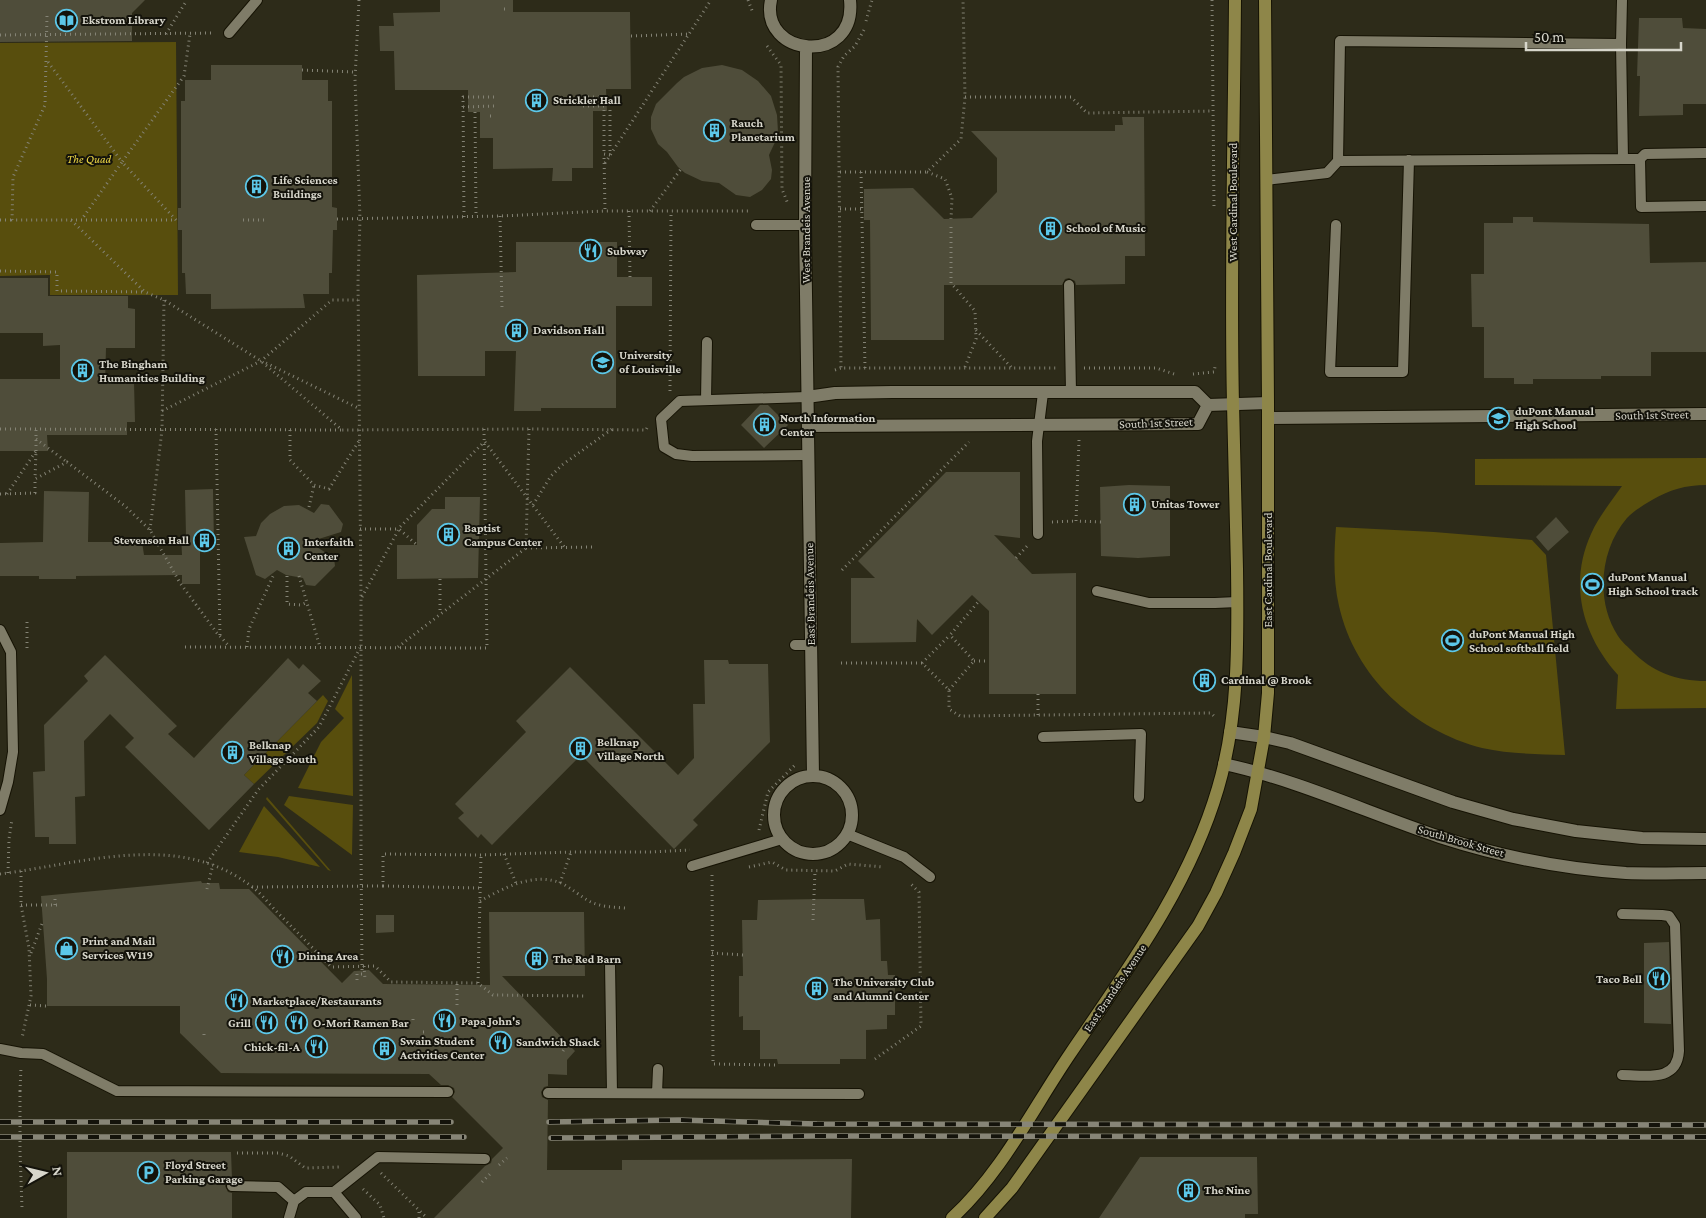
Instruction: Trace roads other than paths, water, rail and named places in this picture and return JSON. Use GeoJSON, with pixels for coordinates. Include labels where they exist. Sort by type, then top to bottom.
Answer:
{"type":"FeatureCollection","features":[{"type":"Feature","properties":{"kind":"main road","name":"West Cardinal Boulevard"},"geometry":{"type":"LineString","coordinates":[[1233,404],[1235,0]]}},
{"type":"Feature","properties":{"kind":"main road"},"geometry":{"type":"LineString","coordinates":[[1265,0],[1268,403]]}},
{"type":"Feature","properties":{"kind":"main road","name":"East Cardinal Boulevard"},"geometry":{"type":"LineString","coordinates":[[1264,737],[1268,683],[1268,403]]}},
{"type":"Feature","properties":{"kind":"main road"},"geometry":{"type":"LineString","coordinates":[[1230,732],[1234,701],[1237,602],[1233,404]]}},
{"type":"Feature","properties":{"kind":"main road","name":"East Brandeis Avenue"},"geometry":{"type":"LineString","coordinates":[[952,1218],[982,1188],[997,1169],[1053,1080],[1156,928],[1177,890],[1204,829],[1224,764],[1230,732]]}},
{"type":"Feature","properties":{"kind":"main road"},"geometry":{"type":"LineString","coordinates":[[985,1218],[1012,1188],[1198,926],[1238,844],[1251,809],[1264,737]]}},
{"type":"Feature","properties":{"kind":"street"},"geometry":{"type":"LineString","coordinates":[[771,0],[771,17],[776,28],[784,38],[794,44],[806,47],[818,47],[830,43],[840,36],[847,26],[850,14],[850,0]]}},
{"type":"Feature","properties":{"kind":"street","name":"West Brandeis Avenue"},"geometry":{"type":"LineString","coordinates":[[806,47],[805,225],[808,412]]}},
{"type":"Feature","properties":{"kind":"street","name":"South 1st Street"},"geometry":{"type":"LineString","coordinates":[[808,397],[834,393],[874,392],[1195,392],[1208,405],[1198,424],[808,426]]}},
{"type":"Feature","properties":{"kind":"street"},"geometry":{"type":"LineString","coordinates":[[1208,405],[1268,403]]}},
{"type":"Feature","properties":{"kind":"street","name":"East Brandeis Avenue"},"geometry":{"type":"LineString","coordinates":[[808,412],[813,776]]}},
{"type":"Feature","properties":{"kind":"street","name":"South 1st Street"},"geometry":{"type":"LineString","coordinates":[[1268,418],[1706,414]]}},
{"type":"Feature","properties":{"kind":"street"},"geometry":{"type":"LineString","coordinates":[[1230,732],[1290,743],[1453,802],[1513,819],[1576,831],[1642,838],[1706,839]]}},
{"type":"Feature","properties":{"kind":"street","name":"South Brook Street"},"geometry":{"type":"LineString","coordinates":[[1224,764],[1257,771],[1440,837],[1517,857],[1624,873],[1706,873]]}},
{"type":"Feature","properties":{"kind":"street"},"geometry":{"type":"LineString","coordinates":[[813,776],[825,778],[835,783],[844,790],[850,801],[852,824],[848,834],[839,844],[828,851],[816,854],[803,853],[792,848],[782,839],[777,828],[775,816],[779,798],[790,784],[801,778],[813,776]]}},
{"type":"Feature","properties":{"kind":"lane"},"geometry":{"type":"LineString","coordinates":[[228,33],[256,0]]}},
{"type":"Feature","properties":{"kind":"lane"},"geometry":{"type":"LineString","coordinates":[[1622,0],[1623,159]]}},
{"type":"Feature","properties":{"kind":"lane"},"geometry":{"type":"LineString","coordinates":[[1266,180],[1327,173],[1338,161],[1340,41],[1621,44]]}},
{"type":"Feature","properties":{"kind":"lane"},"geometry":{"type":"LineString","coordinates":[[1338,161],[1623,159],[1643,156],[1706,153]]}},
{"type":"Feature","properties":{"kind":"lane"},"geometry":{"type":"LineString","coordinates":[[1643,156],[1641,207],[1706,206]]}},
{"type":"Feature","properties":{"kind":"lane"},"geometry":{"type":"LineString","coordinates":[[1336,225],[1330,372],[1403,372],[1409,160]]}},
{"type":"Feature","properties":{"kind":"lane"},"geometry":{"type":"LineString","coordinates":[[756,225],[805,225]]}},
{"type":"Feature","properties":{"kind":"lane"},"geometry":{"type":"LineString","coordinates":[[1069,285],[1071,392]]}},
{"type":"Feature","properties":{"kind":"lane"},"geometry":{"type":"LineString","coordinates":[[706,400],[707,342]]}},
{"type":"Feature","properties":{"kind":"lane"},"geometry":{"type":"LineString","coordinates":[[1038,534],[1037,441],[1043,393]]}},
{"type":"Feature","properties":{"kind":"lane"},"geometry":{"type":"LineString","coordinates":[[808,397],[680,401],[661,419],[664,447],[676,454],[692,456],[808,455]]}},
{"type":"Feature","properties":{"kind":"lane"},"geometry":{"type":"LineString","coordinates":[[1097,591],[1149,603],[1215,604],[1237,602]]}},
{"type":"Feature","properties":{"kind":"lane"},"geometry":{"type":"LineString","coordinates":[[0,630],[11,652],[13,752],[8,782],[0,810]]}},
{"type":"Feature","properties":{"kind":"lane"},"geometry":{"type":"LineString","coordinates":[[795,645],[811,645]]}},
{"type":"Feature","properties":{"kind":"lane"},"geometry":{"type":"LineString","coordinates":[[1043,737],[1141,734],[1139,797]]}},
{"type":"Feature","properties":{"kind":"lane"},"geometry":{"type":"LineString","coordinates":[[848,834],[904,858],[930,877]]}},
{"type":"Feature","properties":{"kind":"lane"},"geometry":{"type":"LineString","coordinates":[[692,866],[782,839]]}},
{"type":"Feature","properties":{"kind":"lane"},"geometry":{"type":"LineString","coordinates":[[1622,914],[1668,916],[1675,925],[1679,1058],[1676,1065],[1666,1074],[1622,1075]]}},
{"type":"Feature","properties":{"kind":"lane"},"geometry":{"type":"LineString","coordinates":[[610,963],[612,1093]]}},
{"type":"Feature","properties":{"kind":"lane"},"geometry":{"type":"LineString","coordinates":[[0,1049],[20,1053],[43,1054],[117,1091],[448,1092]]}},
{"type":"Feature","properties":{"kind":"lane"},"geometry":{"type":"LineString","coordinates":[[657,1093],[658,1070]]}},
{"type":"Feature","properties":{"kind":"lane"},"geometry":{"type":"LineString","coordinates":[[548,1093],[860,1094]]}},
{"type":"Feature","properties":{"kind":"lane"},"geometry":{"type":"LineString","coordinates":[[289,1218],[294,1201],[306,1192],[334,1192],[378,1157],[485,1159]]}},
{"type":"Feature","properties":{"kind":"lane"},"geometry":{"type":"LineString","coordinates":[[232,1186],[278,1187],[294,1201]]}},
{"type":"Feature","properties":{"kind":"lane"},"geometry":{"type":"LineString","coordinates":[[334,1192],[356,1218]]}},
{"type":"Feature","properties":{"kind":"railway"},"geometry":{"type":"LineString","coordinates":[[549,1122],[679,1120],[817,1124],[1706,1125]]}},
{"type":"Feature","properties":{"kind":"railway"},"geometry":{"type":"LineString","coordinates":[[0,1122],[451,1122]]}},
{"type":"Feature","properties":{"kind":"railway"},"geometry":{"type":"LineString","coordinates":[[551,1138],[817,1136],[1706,1137]]}},
{"type":"Feature","properties":{"kind":"railway"},"geometry":{"type":"LineString","coordinates":[[0,1137],[464,1137]]}},
{"type":"Feature","properties":{"kind":"place","name":"Ekstrom Library"},"geometry":{"type":"Point","coordinates":[66,20]}},
{"type":"Feature","properties":{"kind":"place","name":"Strickler Hall"},"geometry":{"type":"Point","coordinates":[537,100]}},
{"type":"Feature","properties":{"kind":"place","name":"Rauch Planetarium"},"geometry":{"type":"Point","coordinates":[715,130]}},
{"type":"Feature","properties":{"kind":"place","name":"Life Sciences Buildings"},"geometry":{"type":"Point","coordinates":[257,187]}},
{"type":"Feature","properties":{"kind":"place","name":"School of Music"},"geometry":{"type":"Point","coordinates":[1050,228]}},
{"type":"Feature","properties":{"kind":"place","name":"Subway"},"geometry":{"type":"Point","coordinates":[591,251]}},
{"type":"Feature","properties":{"kind":"place","name":"Davidson Hall"},"geometry":{"type":"Point","coordinates":[517,330]}},
{"type":"Feature","properties":{"kind":"place","name":"University of Louisville"},"geometry":{"type":"Point","coordinates":[603,362]}},
{"type":"Feature","properties":{"kind":"place","name":"The Bingham Humanities Building"},"geometry":{"type":"Point","coordinates":[83,371]}},
{"type":"Feature","properties":{"kind":"place","name":"duPont Manual High School"},"geometry":{"type":"Point","coordinates":[1499,418]}},
{"type":"Feature","properties":{"kind":"place","name":"North Information Center"},"geometry":{"type":"Point","coordinates":[764,425]}},
{"type":"Feature","properties":{"kind":"place","name":"Unitas Tower"},"geometry":{"type":"Point","coordinates":[1135,504]}},
{"type":"Feature","properties":{"kind":"place","name":"Baptist Campus Center"},"geometry":{"type":"Point","coordinates":[448,535]}},
{"type":"Feature","properties":{"kind":"place","name":"Stevenson Hall"},"geometry":{"type":"Point","coordinates":[205,540]}},
{"type":"Feature","properties":{"kind":"place","name":"Interfaith Center"},"geometry":{"type":"Point","coordinates":[288,549]}},
{"type":"Feature","properties":{"kind":"place","name":"duPont Manual High School track"},"geometry":{"type":"Point","coordinates":[1592,584]}},
{"type":"Feature","properties":{"kind":"place","name":"duPont Manual High School softball field"},"geometry":{"type":"Point","coordinates":[1453,641]}},
{"type":"Feature","properties":{"kind":"place","name":"Cardinal @ Brook"},"geometry":{"type":"Point","coordinates":[1205,680]}},
{"type":"Feature","properties":{"kind":"place","name":"Belknap Village North"},"geometry":{"type":"Point","coordinates":[581,749]}},
{"type":"Feature","properties":{"kind":"place","name":"Belknap Village South"},"geometry":{"type":"Point","coordinates":[233,752]}},
{"type":"Feature","properties":{"kind":"place","name":"Print and Mail Services W119"},"geometry":{"type":"Point","coordinates":[66,948]}},
{"type":"Feature","properties":{"kind":"place","name":"Dining Area"},"geometry":{"type":"Point","coordinates":[282,956]}},
{"type":"Feature","properties":{"kind":"place","name":"The Red Barn"},"geometry":{"type":"Point","coordinates":[537,959]}},
{"type":"Feature","properties":{"kind":"place","name":"Taco Bell"},"geometry":{"type":"Point","coordinates":[1658,979]}},
{"type":"Feature","properties":{"kind":"place","name":"The University Club and Alumni Center"},"geometry":{"type":"Point","coordinates":[817,989]}},
{"type":"Feature","properties":{"kind":"place","name":"Marketplace/Restaurants"},"geometry":{"type":"Point","coordinates":[236,1001]}},
{"type":"Feature","properties":{"kind":"place","name":"Papa John's"},"geometry":{"type":"Point","coordinates":[445,1021]}},
{"type":"Feature","properties":{"kind":"place","name":"Grill"},"geometry":{"type":"Point","coordinates":[267,1023]}},
{"type":"Feature","properties":{"kind":"place","name":"O-Mori Ramen Bar"},"geometry":{"type":"Point","coordinates":[297,1023]}},
{"type":"Feature","properties":{"kind":"place","name":"Sandwich Shack"},"geometry":{"type":"Point","coordinates":[500,1042]}},
{"type":"Feature","properties":{"kind":"place","name":"Chick-fil-A"},"geometry":{"type":"Point","coordinates":[316,1047]}},
{"type":"Feature","properties":{"kind":"place","name":"Swain Student Activities Center"},"geometry":{"type":"Point","coordinates":[384,1048]}},
{"type":"Feature","properties":{"kind":"place","name":"Floyd Street Parking Garage"},"geometry":{"type":"Point","coordinates":[149,1172]}},
{"type":"Feature","properties":{"kind":"place","name":"The Nine"},"geometry":{"type":"Point","coordinates":[1188,1190]}},
{"type":"Feature","properties":{"kind":"park label","name":"The Quad"},"geometry":{"type":"Point","coordinates":[89,159]}}]}
